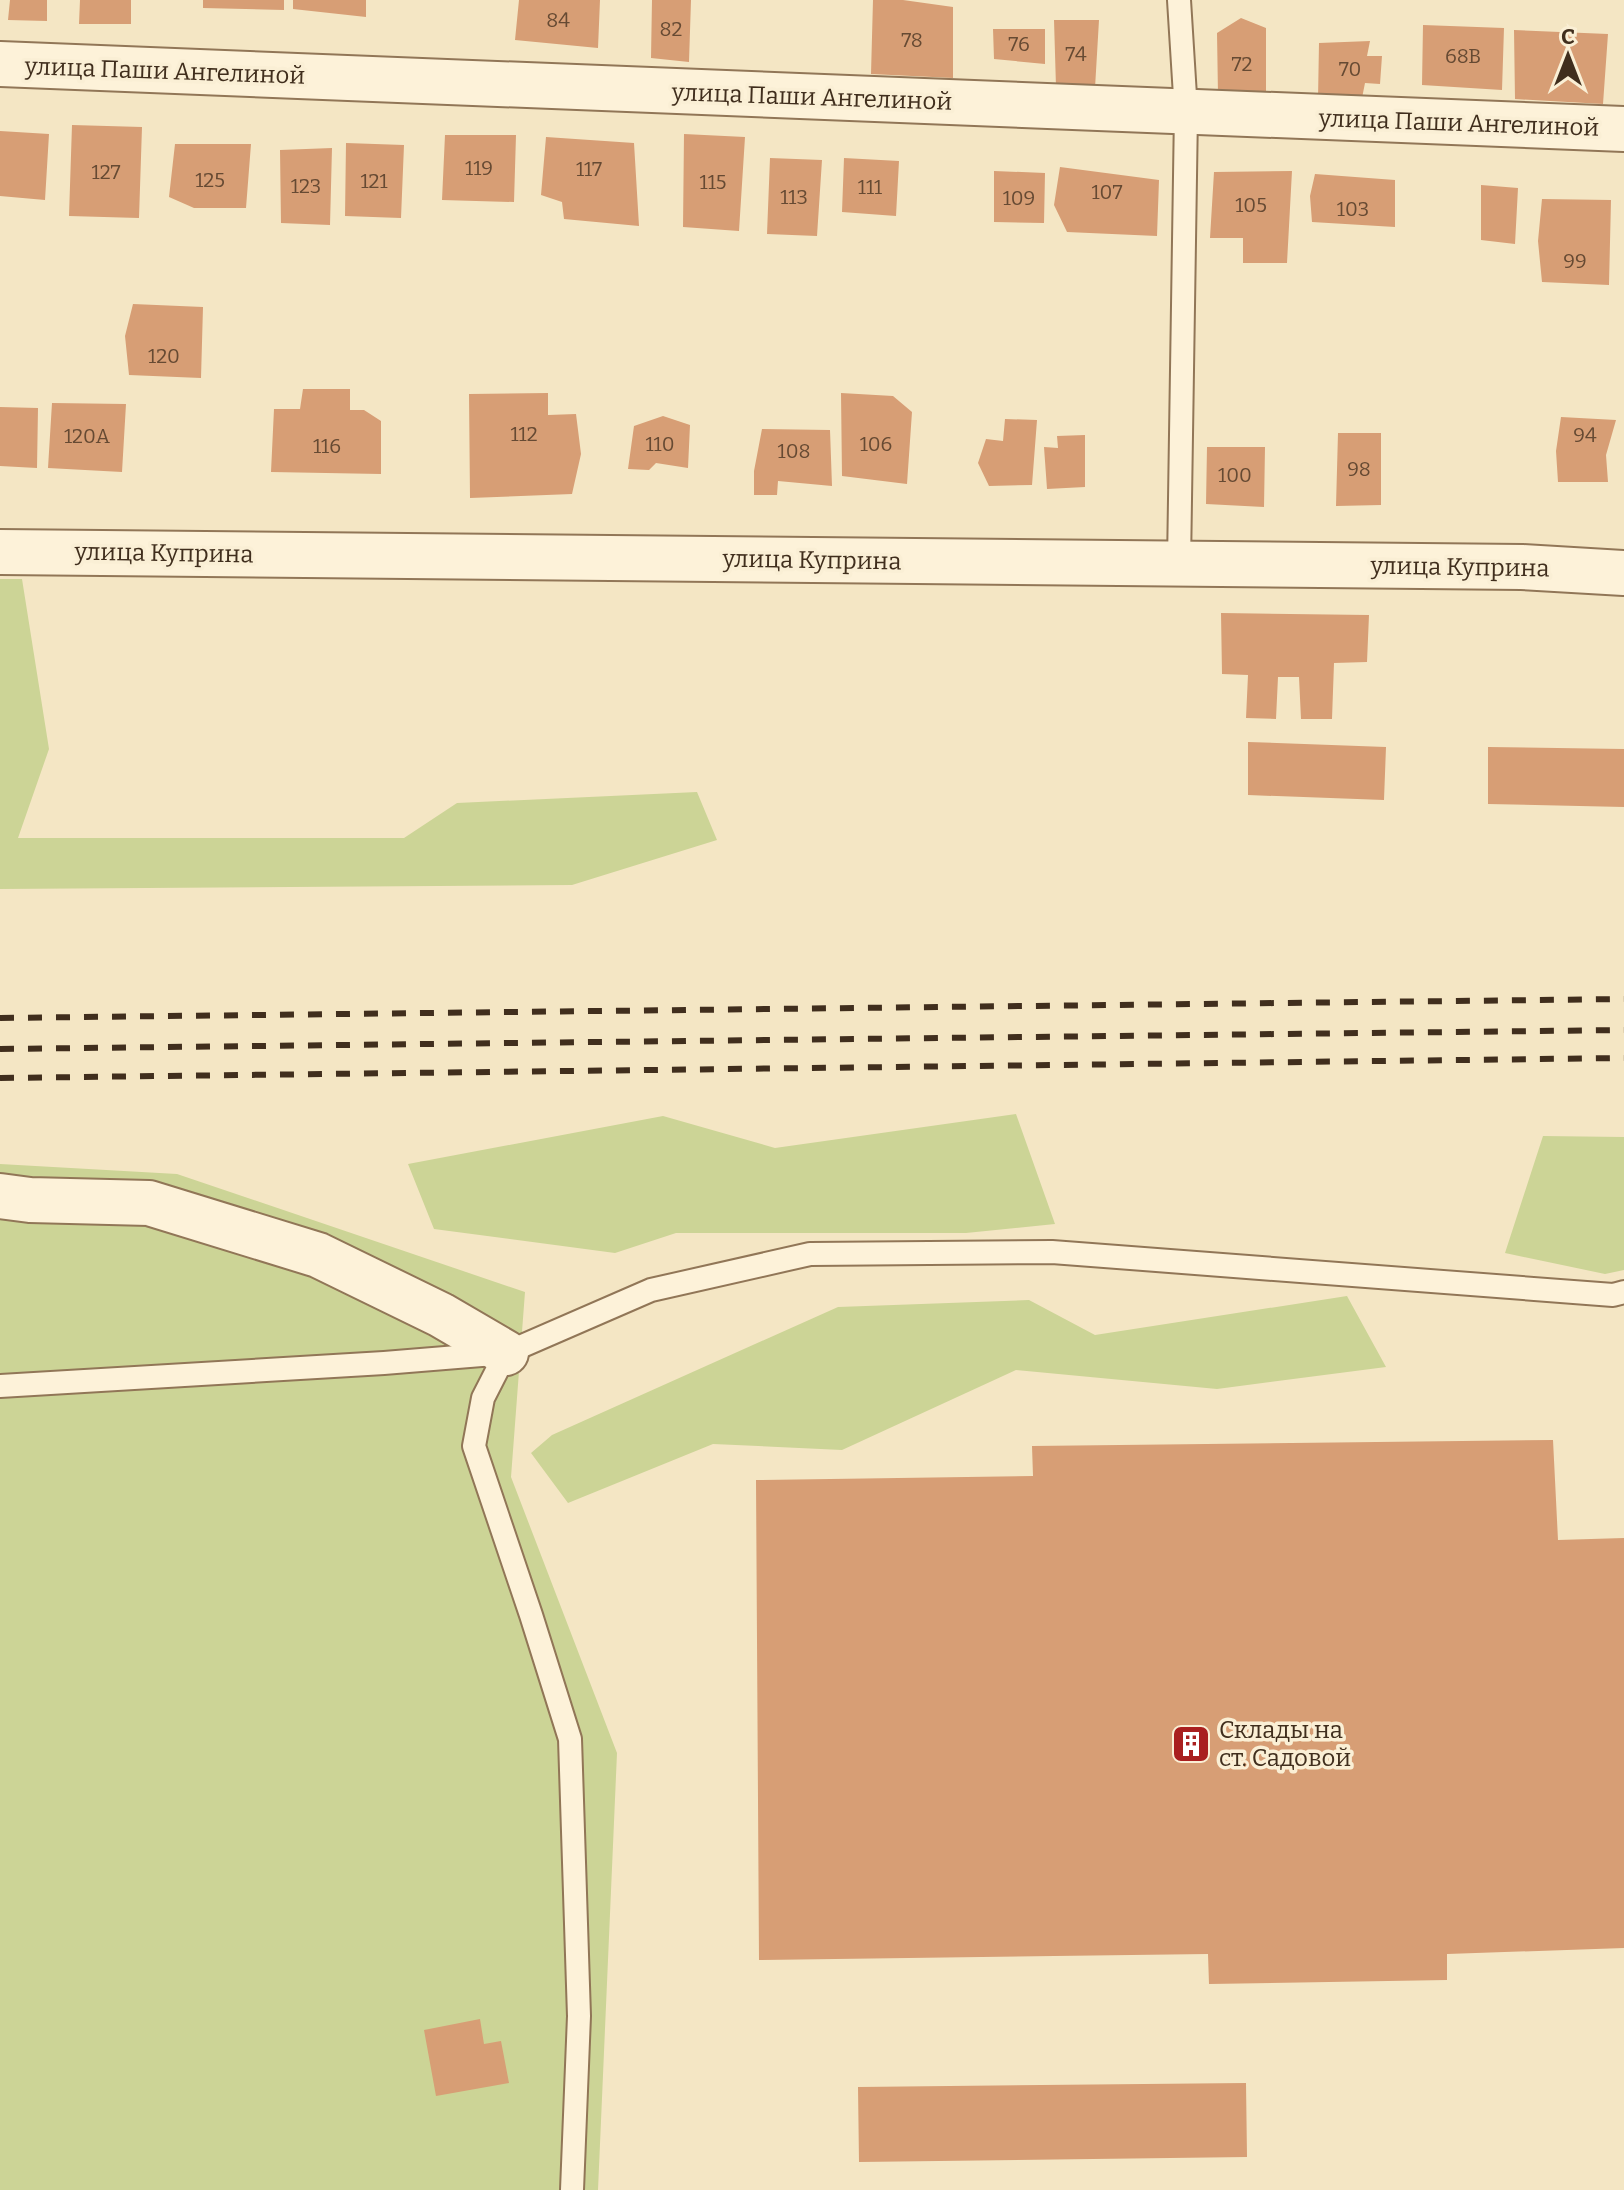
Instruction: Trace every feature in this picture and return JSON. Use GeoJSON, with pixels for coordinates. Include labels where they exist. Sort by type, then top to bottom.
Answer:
{"type":"FeatureCollection","features":[{"type":"Feature","properties":{"kind":"street","name":"улица Паши Ангелиной"},"geometry":{"type":"LineString","coordinates":[[0,64],[1624,129]]}},
{"type":"Feature","properties":{"kind":"street","name":"улица Куприна"},"geometry":{"type":"LineString","coordinates":[[0,552],[1522,567],[1624,573]]}},
{"type":"Feature","properties":{"kind":"street"},"geometry":{"type":"LineString","coordinates":[[0,1196],[30,1200],[149,1203],[318,1255],[441,1315],[506,1353]]}},
{"type":"Feature","properties":{"kind":"lane"},"geometry":{"type":"LineString","coordinates":[[1179,0],[1186,112],[1179,564]]}},
{"type":"Feature","properties":{"kind":"lane"},"geometry":{"type":"LineString","coordinates":[[0,1386],[506,1353],[651,1290],[810,1254],[1052,1252],[1613,1295],[1624,1292]]}},
{"type":"Feature","properties":{"kind":"lane"},"geometry":{"type":"LineString","coordinates":[[506,1353],[483,1398],[474,1446],[570,1739],[579,2016],[572,2190]]}},
{"type":"Feature","properties":{"kind":"green space"},"geometry":{"type":"Polygon","coordinates":[[[0,579],[22,579],[49,749],[18,838],[404,838],[457,803],[697,792],[717,840],[572,885],[0,889],[0,579]]]}},
{"type":"Feature","properties":{"kind":"green space"},"geometry":{"type":"Polygon","coordinates":[[[1016,1114],[1055,1224],[966,1233],[676,1233],[615,1253],[434,1229],[408,1164],[663,1116],[775,1148],[1016,1114]]]}},
{"type":"Feature","properties":{"kind":"green space"},"geometry":{"type":"Polygon","coordinates":[[[1543,1136],[1624,1137],[1624,1270],[1605,1274],[1505,1253],[1543,1136]]]}},
{"type":"Feature","properties":{"kind":"green space"},"geometry":{"type":"Polygon","coordinates":[[[0,1164],[177,1174],[525,1292],[511,1477],[617,1753],[598,2190],[0,2190],[0,1164]]]}},
{"type":"Feature","properties":{"kind":"green space"},"geometry":{"type":"Polygon","coordinates":[[[1347,1296],[1386,1367],[1217,1389],[1016,1370],[842,1450],[713,1444],[568,1503],[531,1453],[552,1435],[838,1307],[1029,1300],[1095,1335],[1347,1296]]]}},
{"type":"Feature","properties":{"kind":"building"},"geometry":{"type":"Polygon","coordinates":[[[10,0],[47,0],[47,21],[8,20],[10,0]]]}},
{"type":"Feature","properties":{"kind":"building"},"geometry":{"type":"Polygon","coordinates":[[[80,0],[131,0],[131,24],[79,24],[80,0]]]}},
{"type":"Feature","properties":{"kind":"building"},"geometry":{"type":"Polygon","coordinates":[[[203,0],[284,0],[284,10],[203,8],[203,0]]]}},
{"type":"Feature","properties":{"kind":"building"},"geometry":{"type":"Polygon","coordinates":[[[293,0],[366,0],[366,17],[293,9],[293,0]]]}},
{"type":"Feature","properties":{"kind":"building"},"geometry":{"type":"Polygon","coordinates":[[[519,0],[600,0],[598,48],[515,40],[519,0]]]}},
{"type":"Feature","properties":{"kind":"building"},"geometry":{"type":"Polygon","coordinates":[[[652,0],[691,0],[689,62],[651,58],[652,0]]]}},
{"type":"Feature","properties":{"kind":"building"},"geometry":{"type":"Polygon","coordinates":[[[873,0],[903,0],[953,7],[953,78],[871,74],[873,0]]]}},
{"type":"Feature","properties":{"kind":"building"},"geometry":{"type":"Polygon","coordinates":[[[1241,18],[1266,28],[1266,96],[1218,95],[1217,33],[1241,18]]]}},
{"type":"Feature","properties":{"kind":"building"},"geometry":{"type":"Polygon","coordinates":[[[1054,20],[1099,20],[1095,88],[1056,87],[1054,20]]]}},
{"type":"Feature","properties":{"kind":"building"},"geometry":{"type":"Polygon","coordinates":[[[1423,25],[1504,28],[1502,90],[1422,85],[1423,25]]]}},
{"type":"Feature","properties":{"kind":"building"},"geometry":{"type":"Polygon","coordinates":[[[993,29],[1045,29],[1045,64],[994,59],[993,29]]]}},
{"type":"Feature","properties":{"kind":"building"},"geometry":{"type":"Polygon","coordinates":[[[1514,30],[1608,34],[1603,104],[1515,99],[1514,30]]]}},
{"type":"Feature","properties":{"kind":"building"},"geometry":{"type":"Polygon","coordinates":[[[1370,41],[1367,56],[1382,56],[1380,84],[1365,83],[1361,103],[1318,99],[1319,43],[1370,41]]]}},
{"type":"Feature","properties":{"kind":"building"},"geometry":{"type":"Polygon","coordinates":[[[72,125],[142,127],[139,218],[69,216],[72,125]]]}},
{"type":"Feature","properties":{"kind":"building"},"geometry":{"type":"Polygon","coordinates":[[[0,131],[49,134],[45,200],[0,196],[0,131]]]}},
{"type":"Feature","properties":{"kind":"building"},"geometry":{"type":"Polygon","coordinates":[[[684,134],[745,137],[739,231],[683,227],[684,134]]]}},
{"type":"Feature","properties":{"kind":"building"},"geometry":{"type":"Polygon","coordinates":[[[445,135],[516,135],[514,202],[442,200],[445,135]]]}},
{"type":"Feature","properties":{"kind":"building"},"geometry":{"type":"Polygon","coordinates":[[[546,137],[634,143],[639,226],[564,219],[562,202],[541,195],[546,137]]]}},
{"type":"Feature","properties":{"kind":"building"},"geometry":{"type":"Polygon","coordinates":[[[346,143],[404,145],[401,218],[345,216],[346,143]]]}},
{"type":"Feature","properties":{"kind":"building"},"geometry":{"type":"Polygon","coordinates":[[[175,144],[251,144],[246,208],[194,208],[169,197],[175,144]]]}},
{"type":"Feature","properties":{"kind":"building"},"geometry":{"type":"Polygon","coordinates":[[[332,148],[330,225],[281,223],[280,150],[332,148]]]}},
{"type":"Feature","properties":{"kind":"building"},"geometry":{"type":"Polygon","coordinates":[[[770,158],[822,160],[817,236],[767,234],[770,158]]]}},
{"type":"Feature","properties":{"kind":"building"},"geometry":{"type":"Polygon","coordinates":[[[844,158],[899,161],[896,216],[842,212],[844,158]]]}},
{"type":"Feature","properties":{"kind":"building"},"geometry":{"type":"Polygon","coordinates":[[[1060,167],[1159,180],[1157,236],[1067,232],[1054,205],[1060,167]]]}},
{"type":"Feature","properties":{"kind":"building"},"geometry":{"type":"Polygon","coordinates":[[[994,171],[1045,173],[1044,223],[994,222],[994,171]]]}},
{"type":"Feature","properties":{"kind":"building"},"geometry":{"type":"Polygon","coordinates":[[[1292,171],[1287,263],[1243,263],[1243,238],[1210,238],[1214,172],[1292,171]]]}},
{"type":"Feature","properties":{"kind":"building"},"geometry":{"type":"Polygon","coordinates":[[[1315,174],[1395,180],[1395,227],[1312,222],[1310,196],[1315,174]]]}},
{"type":"Feature","properties":{"kind":"building"},"geometry":{"type":"Polygon","coordinates":[[[1481,185],[1518,188],[1515,244],[1481,240],[1481,185]]]}},
{"type":"Feature","properties":{"kind":"building"},"geometry":{"type":"Polygon","coordinates":[[[1542,199],[1611,200],[1609,285],[1542,282],[1538,241],[1542,199]]]}},
{"type":"Feature","properties":{"kind":"building"},"geometry":{"type":"Polygon","coordinates":[[[133,304],[203,307],[201,378],[129,375],[125,336],[133,304]]]}},
{"type":"Feature","properties":{"kind":"building"},"geometry":{"type":"Polygon","coordinates":[[[303,389],[350,389],[350,410],[364,410],[381,421],[381,474],[271,472],[274,409],[300,409],[303,389]]]}},
{"type":"Feature","properties":{"kind":"building"},"geometry":{"type":"Polygon","coordinates":[[[548,393],[548,415],[576,414],[581,454],[572,494],[470,498],[469,394],[548,393]]]}},
{"type":"Feature","properties":{"kind":"building"},"geometry":{"type":"Polygon","coordinates":[[[841,393],[893,396],[912,412],[907,484],[842,476],[841,393]]]}},
{"type":"Feature","properties":{"kind":"building"},"geometry":{"type":"Polygon","coordinates":[[[52,403],[126,404],[122,472],[48,468],[52,403]]]}},
{"type":"Feature","properties":{"kind":"building"},"geometry":{"type":"Polygon","coordinates":[[[0,407],[38,408],[37,468],[0,466],[0,407]]]}},
{"type":"Feature","properties":{"kind":"building"},"geometry":{"type":"Polygon","coordinates":[[[663,416],[690,425],[688,468],[656,463],[649,470],[628,469],[634,426],[663,416]]]}},
{"type":"Feature","properties":{"kind":"building"},"geometry":{"type":"Polygon","coordinates":[[[1561,417],[1616,420],[1606,455],[1608,482],[1558,482],[1556,451],[1561,417]]]}},
{"type":"Feature","properties":{"kind":"building"},"geometry":{"type":"Polygon","coordinates":[[[1005,419],[1037,420],[1032,485],[989,486],[978,463],[986,439],[1003,441],[1005,419]]]}},
{"type":"Feature","properties":{"kind":"building"},"geometry":{"type":"Polygon","coordinates":[[[762,429],[830,430],[832,486],[778,481],[777,495],[754,495],[754,471],[762,429]]]}},
{"type":"Feature","properties":{"kind":"building"},"geometry":{"type":"Polygon","coordinates":[[[1338,433],[1381,433],[1381,505],[1336,506],[1338,433]]]}},
{"type":"Feature","properties":{"kind":"building"},"geometry":{"type":"Polygon","coordinates":[[[1085,435],[1085,487],[1047,489],[1044,447],[1058,448],[1057,436],[1085,435]]]}},
{"type":"Feature","properties":{"kind":"building"},"geometry":{"type":"Polygon","coordinates":[[[1207,447],[1265,447],[1264,507],[1206,504],[1207,447]]]}},
{"type":"Feature","properties":{"kind":"building"},"geometry":{"type":"Polygon","coordinates":[[[1221,613],[1369,615],[1367,662],[1334,663],[1332,719],[1301,719],[1299,677],[1278,677],[1276,719],[1246,718],[1248,675],[1222,674],[1221,613]]]}},
{"type":"Feature","properties":{"kind":"building"},"geometry":{"type":"Polygon","coordinates":[[[1248,742],[1386,747],[1384,800],[1248,795],[1248,742]]]}},
{"type":"Feature","properties":{"kind":"building"},"geometry":{"type":"Polygon","coordinates":[[[1488,747],[1624,749],[1624,807],[1488,804],[1488,747]]]}},
{"type":"Feature","properties":{"kind":"building","name":"Склады на ст. Садовой"},"geometry":{"type":"Polygon","coordinates":[[[1553,1440],[1558,1540],[1624,1538],[1624,1948],[1447,1954],[1447,1980],[1209,1984],[1208,1954],[759,1960],[756,1480],[1033,1476],[1032,1446],[1553,1440]]]}},
{"type":"Feature","properties":{"kind":"building"},"geometry":{"type":"Polygon","coordinates":[[[480,2019],[484,2044],[501,2041],[509,2083],[436,2096],[424,2030],[480,2019]]]}},
{"type":"Feature","properties":{"kind":"building"},"geometry":{"type":"Polygon","coordinates":[[[1246,2083],[1247,2157],[859,2162],[858,2087],[1246,2083]]]}},
{"type":"Feature","properties":{"kind":"railway"},"geometry":{"type":"LineString","coordinates":[[0,1018],[1624,999]]}},
{"type":"Feature","properties":{"kind":"railway"},"geometry":{"type":"LineString","coordinates":[[0,1049],[1624,1030]]}},
{"type":"Feature","properties":{"kind":"railway"},"geometry":{"type":"LineString","coordinates":[[0,1078],[1624,1058]]}},
{"type":"Feature","properties":{"kind":"place","name":"Склады на ст. Садовой"},"geometry":{"type":"Point","coordinates":[1191,1744]}}]}
